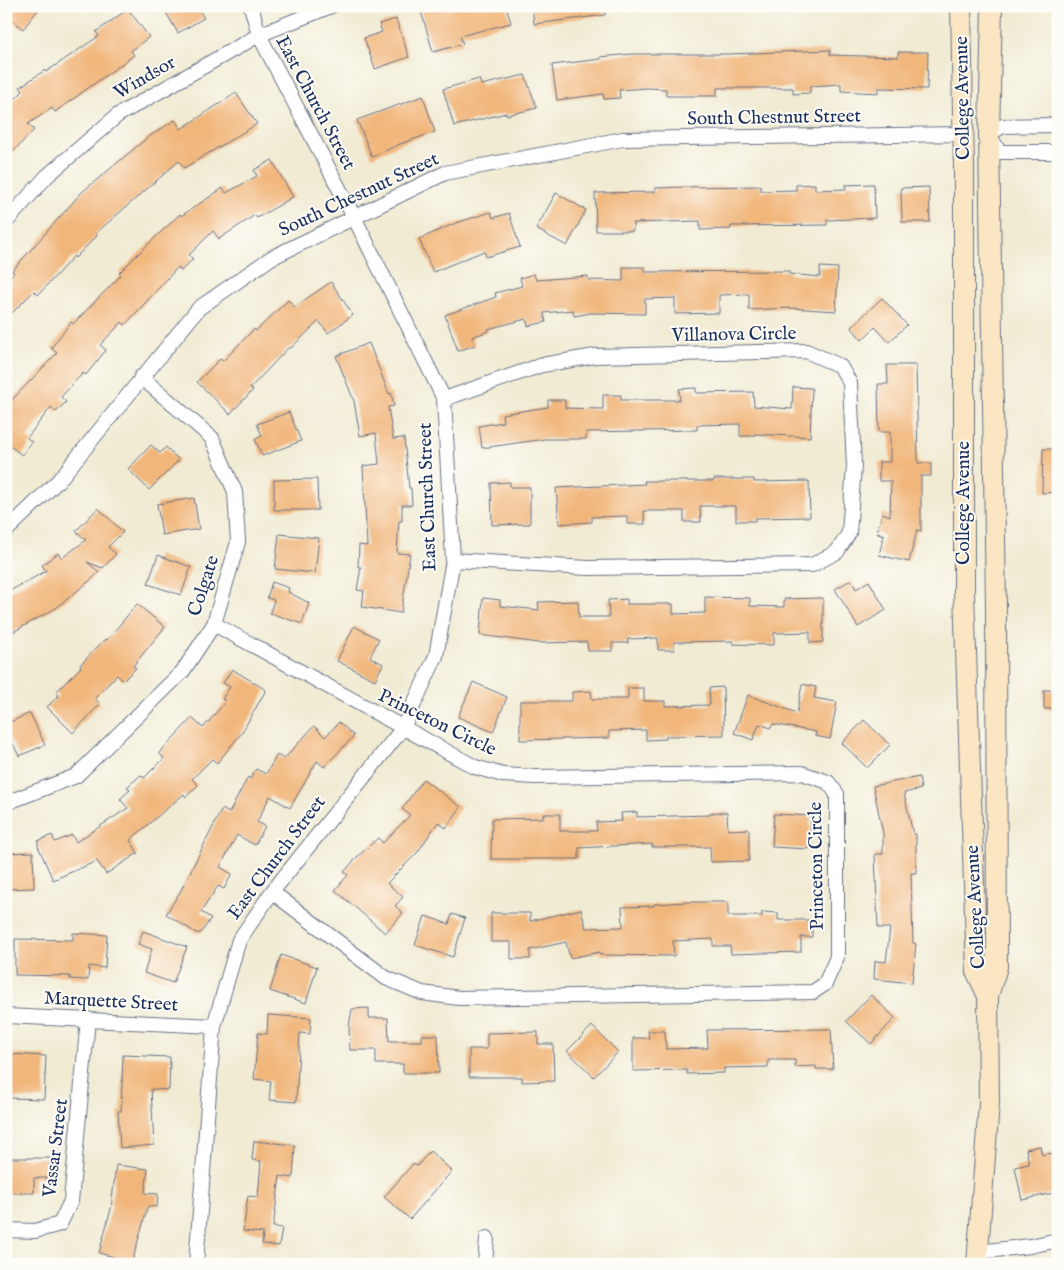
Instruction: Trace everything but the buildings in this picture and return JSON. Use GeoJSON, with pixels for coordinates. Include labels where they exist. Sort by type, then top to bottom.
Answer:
{"type":"FeatureCollection","features":[{"type":"Feature","properties":{"kind":"main road","name":"College Avenue"},"geometry":{"type":"LineString","coordinates":[[962,6],[964,134],[964,601],[977,973],[988,996]]}},
{"type":"Feature","properties":{"kind":"main road","name":"College Avenue"},"geometry":{"type":"LineString","coordinates":[[978,1258],[989,1103],[988,996],[997,967],[996,607],[989,134],[992,6]]}},
{"type":"Feature","properties":{"kind":"main road"},"geometry":{"type":"LineString","coordinates":[[964,134],[989,134]]}},
{"type":"Feature","properties":{"kind":"street","name":"East Church Street"},"geometry":{"type":"LineString","coordinates":[[196,1264],[214,1026],[239,940],[272,892],[403,728],[436,656],[453,560],[444,399],[354,217],[259,35],[251,6]]}},
{"type":"Feature","properties":{"kind":"street","name":"Windsor"},"geometry":{"type":"LineString","coordinates":[[6,222],[47,176],[118,115],[259,35],[331,6]]}},
{"type":"Feature","properties":{"kind":"street"},"geometry":{"type":"LineString","coordinates":[[1058,125],[1003,126],[989,134],[999,152],[1058,152]]}},
{"type":"Feature","properties":{"kind":"street","name":"South Chestnut Street"},"geometry":{"type":"LineString","coordinates":[[6,531],[59,480],[199,308],[270,258],[445,173],[623,139],[964,134]]}},
{"type":"Feature","properties":{"kind":"street","name":"Villanova Circle"},"geometry":{"type":"LineString","coordinates":[[444,399],[542,366],[595,356],[806,351],[840,366],[850,384],[854,456],[849,533],[837,552],[812,565],[588,568],[453,560]]}},
{"type":"Feature","properties":{"kind":"street","name":"Colgate"},"geometry":{"type":"LineString","coordinates":[[6,803],[76,776],[183,671],[214,624],[238,542],[235,492],[212,438],[141,377]]}},
{"type":"Feature","properties":{"kind":"street","name":"Princeton Circle"},"geometry":{"type":"LineString","coordinates":[[214,624],[476,767],[503,775],[535,777],[802,773],[828,782],[836,794],[838,818],[837,957],[825,984],[813,992],[459,998],[422,993],[386,978],[272,892]]}},
{"type":"Feature","properties":{"kind":"street","name":"Marquette Street"},"geometry":{"type":"LineString","coordinates":[[6,1016],[214,1026]]}},
{"type":"Feature","properties":{"kind":"street","name":"Vassar Street"},"geometry":{"type":"LineString","coordinates":[[6,1230],[35,1231],[60,1224],[71,1201],[88,1019]]}},
{"type":"Feature","properties":{"kind":"street"},"geometry":{"type":"LineString","coordinates":[[485,1264],[487,1238]]}},
{"type":"Feature","properties":{"kind":"street"},"geometry":{"type":"LineString","coordinates":[[978,1258],[1058,1240]]}}]}
